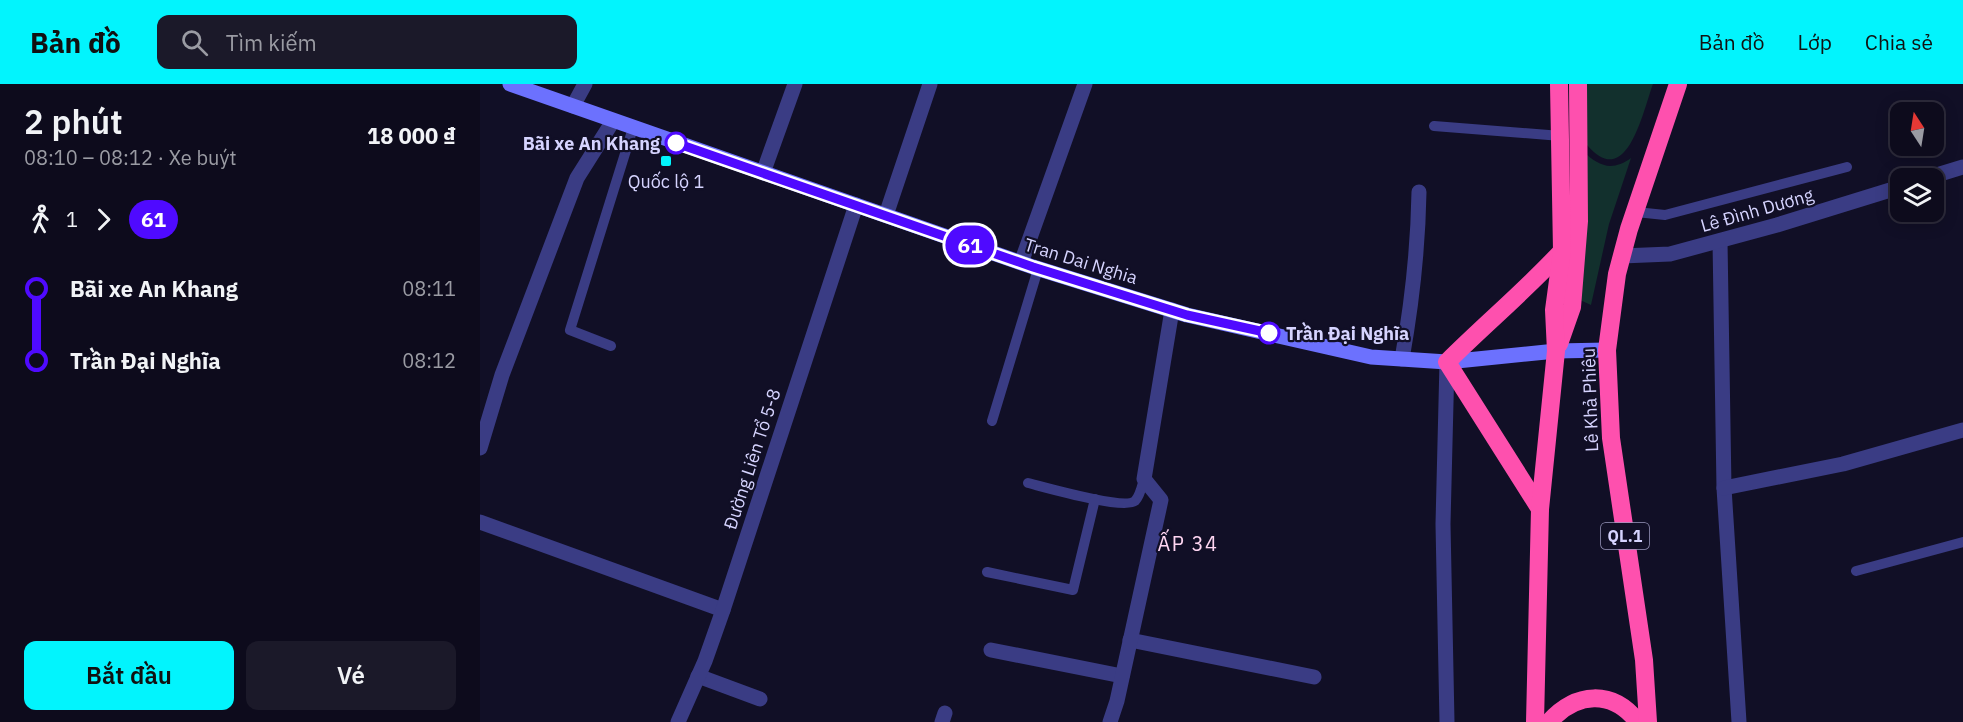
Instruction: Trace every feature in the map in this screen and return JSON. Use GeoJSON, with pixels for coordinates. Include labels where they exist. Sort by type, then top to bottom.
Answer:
{"type":"FeatureCollection","features":[{"type":"Feature","properties":{"kind":"highway","name":"Lê Khả Phiêu"},"geometry":{"type":"LineString","coordinates":[[1535,722],[1540,509],[1556,351],[1554,310],[1562,251],[1559,84]]}},
{"type":"Feature","properties":{"kind":"highway","name":"Lê Khả Phiêu"},"geometry":{"type":"LineString","coordinates":[[1556,351],[1572,307],[1579,221],[1578,84]]}},
{"type":"Feature","properties":{"kind":"highway","name":"Lê Khả Phiêu"},"geometry":{"type":"LineString","coordinates":[[1648,722],[1644,660],[1611,438],[1607,350],[1617,274],[1678,84]]}},
{"type":"Feature","properties":{"kind":"highway"},"geometry":{"type":"LineString","coordinates":[[1540,509],[1448,362],[1539,276],[1562,251]]}},
{"type":"Feature","properties":{"kind":"highway"},"geometry":{"type":"LineString","coordinates":[[1550,722],[1569,705],[1580,700],[1597,698],[1618,703],[1638,722]]}},
{"type":"Feature","properties":{"kind":"main road","name":"Tran Dai Nghia"},"geometry":{"type":"LineString","coordinates":[[510,84],[528,87],[613,121],[1038,269],[1172,310],[1371,357],[1448,362]]}},
{"type":"Feature","properties":{"kind":"main road"},"geometry":{"type":"LineString","coordinates":[[1448,362],[1556,351],[1607,350]]}},
{"type":"Feature","properties":{"kind":"street"},"geometry":{"type":"LineString","coordinates":[[573,106],[585,84]]}},
{"type":"Feature","properties":{"kind":"street"},"geometry":{"type":"LineString","coordinates":[[763,173],[795,84]]}},
{"type":"Feature","properties":{"kind":"street"},"geometry":{"type":"LineString","coordinates":[[886,215],[930,84]]}},
{"type":"Feature","properties":{"kind":"street"},"geometry":{"type":"LineString","coordinates":[[1021,263],[1085,84]]}},
{"type":"Feature","properties":{"kind":"street"},"geometry":{"type":"LineString","coordinates":[[480,448],[502,375],[577,178],[613,121]]}},
{"type":"Feature","properties":{"kind":"street"},"geometry":{"type":"LineString","coordinates":[[1944,173],[1963,167]]}},
{"type":"Feature","properties":{"kind":"street","name":"Lê Đình Dương"},"geometry":{"type":"LineString","coordinates":[[1622,256],[1670,254],[1890,190]]}},
{"type":"Feature","properties":{"kind":"street"},"geometry":{"type":"LineString","coordinates":[[1402,358],[1411,310],[1416,263],[1419,192]]}},
{"type":"Feature","properties":{"kind":"street","name":"Đường Liên Tổ 5-8"},"geometry":{"type":"LineString","coordinates":[[678,722],[723,610],[856,205]]}},
{"type":"Feature","properties":{"kind":"street"},"geometry":{"type":"LineString","coordinates":[[1720,241],[1724,488],[1740,722]]}},
{"type":"Feature","properties":{"kind":"street"},"geometry":{"type":"LineString","coordinates":[[1110,722],[1161,500],[1144,479],[1172,310]]}},
{"type":"Feature","properties":{"kind":"street"},"geometry":{"type":"LineString","coordinates":[[1447,722],[1443,524],[1448,362]]}},
{"type":"Feature","properties":{"kind":"street"},"geometry":{"type":"LineString","coordinates":[[1724,488],[1843,464],[1963,430]]}},
{"type":"Feature","properties":{"kind":"street"},"geometry":{"type":"LineString","coordinates":[[480,522],[723,610]]}},
{"type":"Feature","properties":{"kind":"street"},"geometry":{"type":"LineString","coordinates":[[1130,640],[1314,677]]}},
{"type":"Feature","properties":{"kind":"street"},"geometry":{"type":"LineString","coordinates":[[992,650],[1122,676]]}},
{"type":"Feature","properties":{"kind":"street"},"geometry":{"type":"LineString","coordinates":[[698,676],[760,699]]}},
{"type":"Feature","properties":{"kind":"lane"},"geometry":{"type":"LineString","coordinates":[[1434,126],[1561,136]]}},
{"type":"Feature","properties":{"kind":"lane"},"geometry":{"type":"LineString","coordinates":[[612,346],[570,330],[633,128]]}},
{"type":"Feature","properties":{"kind":"lane"},"geometry":{"type":"LineString","coordinates":[[1636,212],[1665,215],[1847,167]]}},
{"type":"Feature","properties":{"kind":"lane"},"geometry":{"type":"LineString","coordinates":[[992,421],[1038,269]]}},
{"type":"Feature","properties":{"kind":"lane"},"geometry":{"type":"LineString","coordinates":[[1028,483],[1095,499],[1131,503],[1138,496],[1144,479]]}},
{"type":"Feature","properties":{"kind":"lane"},"geometry":{"type":"LineString","coordinates":[[987,572],[1073,590],[1095,499]]}},
{"type":"Feature","properties":{"kind":"lane"},"geometry":{"type":"LineString","coordinates":[[1856,571],[1963,542]]}},
{"type":"Feature","properties":{"kind":"green space"},"geometry":{"type":"Polygon","coordinates":[[[1584,84],[1653,84],[1631,142],[1623,153],[1613,159],[1601,157],[1587,145],[1584,84]]]}},
{"type":"Feature","properties":{"kind":"green space"},"geometry":{"type":"Polygon","coordinates":[[[1583,151],[1594,160],[1611,166],[1631,158],[1609,224],[1591,305],[1580,300],[1583,151]]]}},
{"type":"Feature","properties":{"kind":"bus line","name":"61"},"geometry":{"type":"LineString","coordinates":[[676,143],[1033,267],[1187,315],[1269,333]]}},
{"type":"Feature","properties":{"kind":"place","name":"Bãi xe An Khang"},"geometry":{"type":"Point","coordinates":[676,143]}},
{"type":"Feature","properties":{"kind":"place","name":"Quốc lộ 1"},"geometry":{"type":"Point","coordinates":[666,161]}},
{"type":"Feature","properties":{"kind":"place","name":"Trần Đại Nghĩa"},"geometry":{"type":"Point","coordinates":[1269,333]}},
{"type":"Feature","properties":{"kind":"district","name":"ẤP 34"},"geometry":{"type":"Point","coordinates":[1188,543]}}]}
